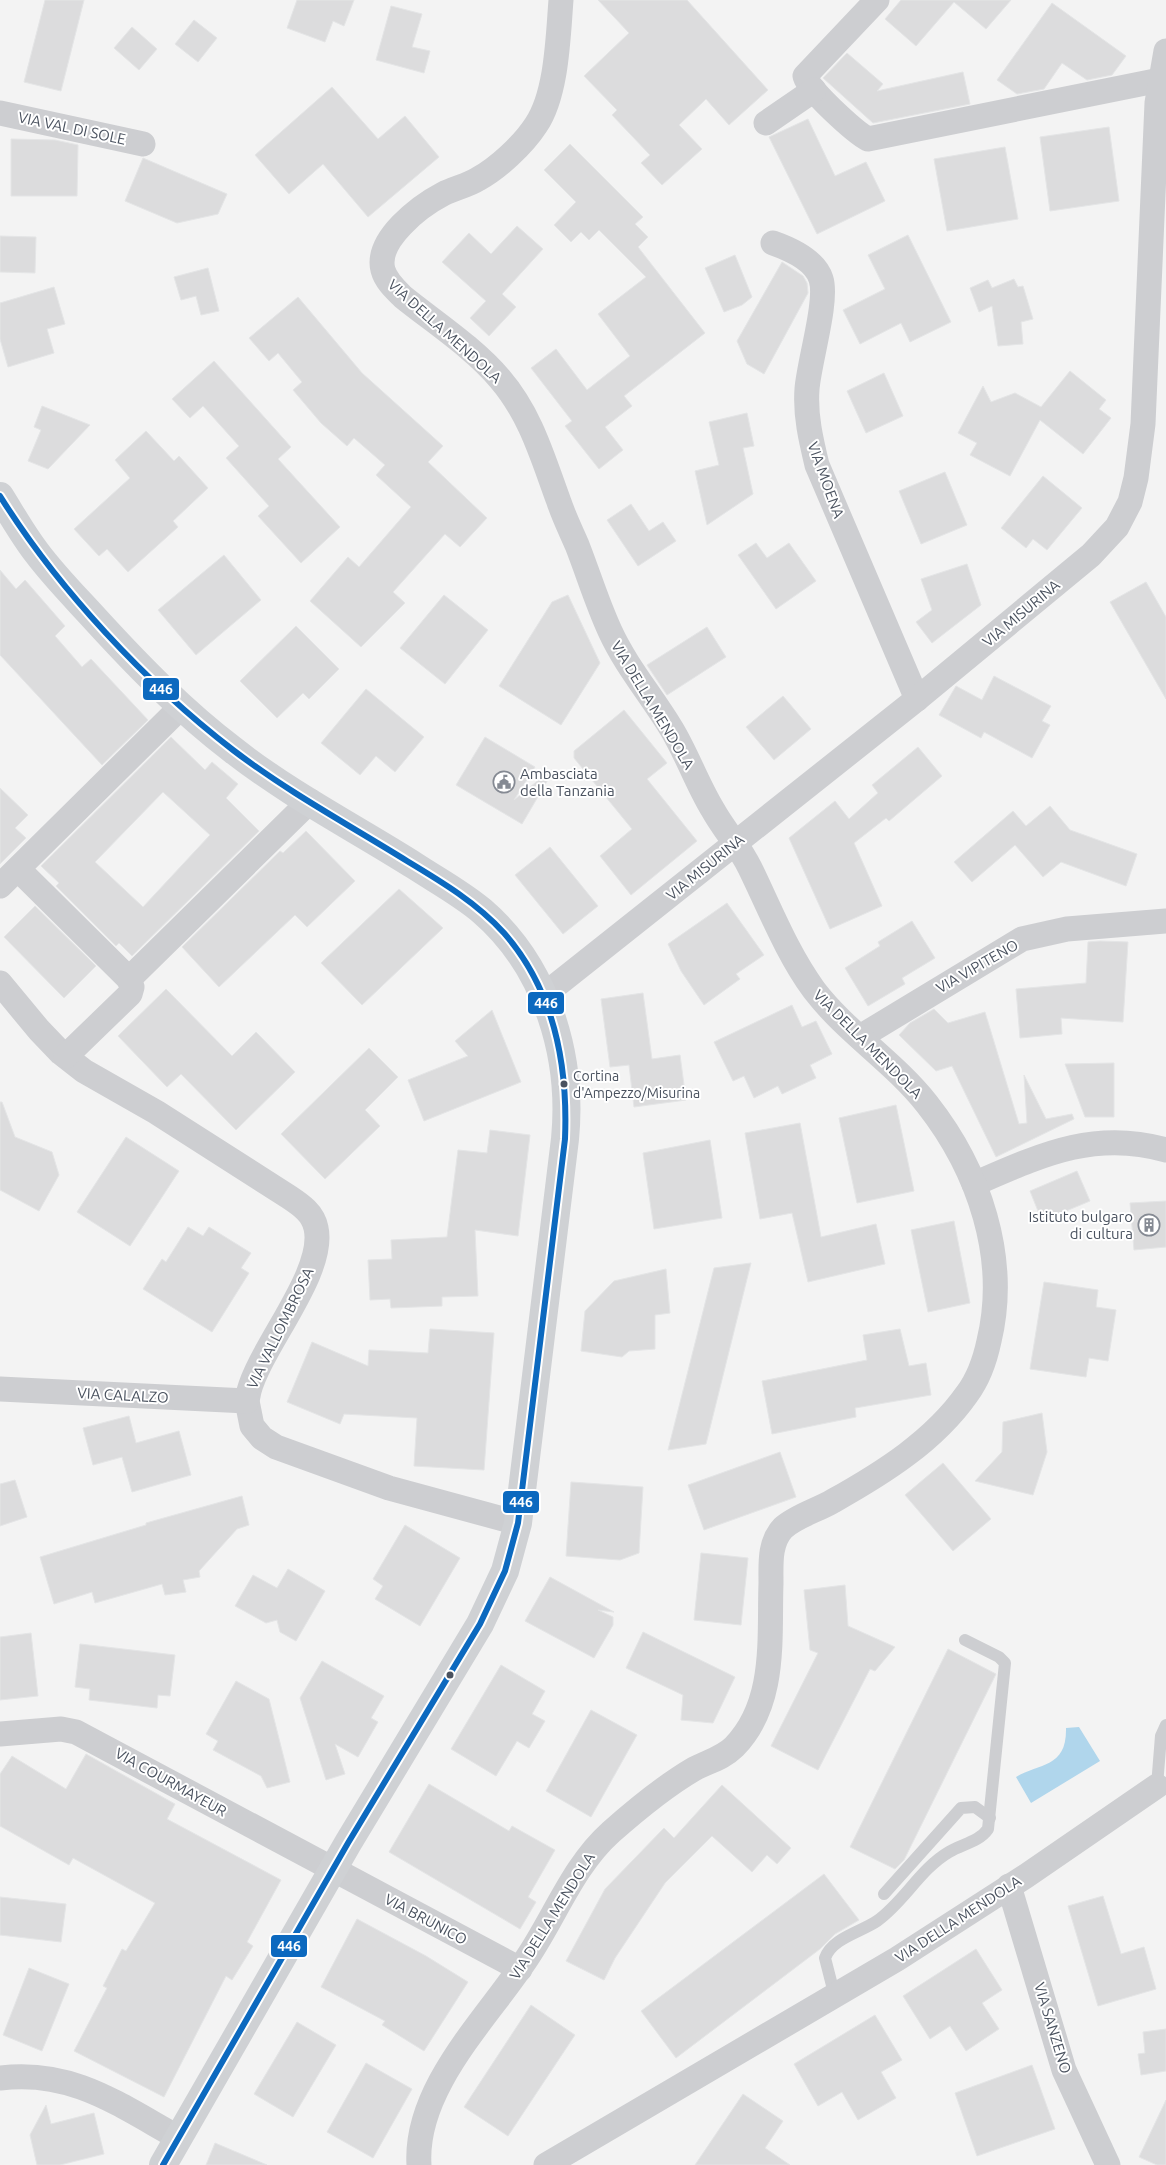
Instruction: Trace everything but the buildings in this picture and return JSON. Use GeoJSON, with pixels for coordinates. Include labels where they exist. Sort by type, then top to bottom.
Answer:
{"type":"FeatureCollection","features":[{"type":"Feature","properties":{"kind":"street","name":"VIA DELLA MENDOLA"},"geometry":{"type":"LineString","coordinates":[[419,2165],[419,2134],[438,2088],[451,2064],[520,1969],[548,1925],[577,1872],[594,1848],[664,1789],[732,1749],[751,1722],[763,1694],[770,1657],[772,1550],[780,1531],[788,1523],[831,1502],[894,1464],[936,1430],[970,1391],[986,1357],[995,1299],[994,1251],[974,1184],[950,1136],[926,1103],[887,1060],[826,1004],[792,956],[747,861],[713,811],[672,729],[620,652],[560,506],[542,451],[520,407],[501,380],[488,366],[393,288],[383,270],[386,247],[406,222],[438,197],[479,179],[526,138],[537,124],[544,108],[552,79],[561,0]]}},
{"type":"Feature","properties":{"kind":"street"},"geometry":{"type":"LineString","coordinates":[[877,0],[806,73],[805,81],[863,136],[874,140],[1160,80]]}},
{"type":"Feature","properties":{"kind":"street","name":"VIA MISURINA"},"geometry":{"type":"LineString","coordinates":[[544,995],[917,699],[1091,555],[1112,534],[1130,502],[1136,478],[1143,424],[1157,102],[1166,51]]}},
{"type":"Feature","properties":{"kind":"street"},"geometry":{"type":"LineString","coordinates":[[766,123],[814,90]]}},
{"type":"Feature","properties":{"kind":"street","name":"VIA VAL DI SOLE"},"geometry":{"type":"LineString","coordinates":[[0,113],[143,144]]}},
{"type":"Feature","properties":{"kind":"street","name":"VIA MOENA"},"geometry":{"type":"LineString","coordinates":[[773,243],[786,248],[807,261],[815,268],[821,280],[822,298],[807,390],[808,423],[812,445],[817,465],[837,514],[917,699]]}},
{"type":"Feature","properties":{"kind":"street"},"geometry":{"type":"LineString","coordinates":[[0,496],[28,542],[47,566],[140,668],[181,707],[235,752],[457,893],[482,911],[512,944],[544,995],[559,1044],[566,1095],[566,1124],[518,1523],[505,1571],[488,1610],[333,1869],[163,2165]]}},
{"type":"Feature","properties":{"kind":"street"},"geometry":{"type":"LineString","coordinates":[[0,886],[181,707]]}},
{"type":"Feature","properties":{"kind":"street"},"geometry":{"type":"LineString","coordinates":[[128,979],[310,801]]}},
{"type":"Feature","properties":{"kind":"street"},"geometry":{"type":"LineString","coordinates":[[18,868],[128,979],[132,987],[130,994],[66,1056]]}},
{"type":"Feature","properties":{"kind":"street","name":"VIA VIPITENO"},"geometry":{"type":"LineString","coordinates":[[860,1037],[1022,939],[1067,928],[1166,921]]}},
{"type":"Feature","properties":{"kind":"street","name":"VIA VALLOMBROSA"},"geometry":{"type":"LineString","coordinates":[[0,983],[39,1030],[84,1071],[156,1112],[289,1196],[302,1205],[312,1218],[316,1227],[317,1241],[312,1263],[253,1378],[247,1401],[252,1426],[262,1438],[276,1447],[389,1488],[518,1523]]}},
{"type":"Feature","properties":{"kind":"street"},"geometry":{"type":"LineString","coordinates":[[974,1184],[1038,1157],[1095,1142],[1148,1144],[1166,1150]]}},
{"type":"Feature","properties":{"kind":"street","name":"VIA CALALZO"},"geometry":{"type":"LineString","coordinates":[[0,1389],[247,1401]]}},
{"type":"Feature","properties":{"kind":"street","name":"VIA COURMAYEUR"},"geometry":{"type":"LineString","coordinates":[[0,1734],[60,1729],[76,1732],[333,1869]]}},
{"type":"Feature","properties":{"kind":"street","name":"VIA DELLA MENDOLA"},"geometry":{"type":"LineString","coordinates":[[546,2165],[644,2106],[835,1997],[1009,1886],[1157,1786]]}},
{"type":"Feature","properties":{"kind":"street","name":"VIA BRUNICO"},"geometry":{"type":"LineString","coordinates":[[333,1869],[520,1969]]}},
{"type":"Feature","properties":{"kind":"street","name":"VIA SANZENO"},"geometry":{"type":"LineString","coordinates":[[1009,1886],[1064,2070],[1108,2165]]}},
{"type":"Feature","properties":{"kind":"street"},"geometry":{"type":"LineString","coordinates":[[0,2078],[22,2076],[65,2080],[104,2097],[179,2138]]}},
{"type":"Feature","properties":{"kind":"lane"},"geometry":{"type":"LineString","coordinates":[[835,1997],[825,1958],[830,1950],[844,1939],[879,1919],[949,1852],[984,1835],[988,1829],[1005,1664],[999,1657],[965,1640]]}},
{"type":"Feature","properties":{"kind":"lane"},"geometry":{"type":"LineString","coordinates":[[1157,1786],[1163,1760],[1161,1736],[1166,1725]]}},
{"type":"Feature","properties":{"kind":"lane"},"geometry":{"type":"LineString","coordinates":[[884,1894],[961,1808],[976,1807],[990,1818]]}},
{"type":"Feature","properties":{"kind":"water"},"geometry":{"type":"Polygon","coordinates":[[[1079,1727],[1100,1761],[1031,1803],[1016,1777],[1043,1766],[1057,1757],[1062,1751],[1066,1728],[1079,1727]]]}},
{"type":"Feature","properties":{"kind":"transit line","name":"446"},"geometry":{"type":"LineString","coordinates":[[0,496],[23,531],[76,600],[136,665],[200,724],[275,780],[433,877],[494,922],[521,955],[535,979],[546,1004],[554,1030],[564,1084],[565,1139],[518,1523],[505,1571],[480,1624],[348,1843],[163,2165]]}},
{"type":"Feature","properties":{"kind":"place","name":"Ambasciata della Tanzania"},"geometry":{"type":"Point","coordinates":[504,782]}},
{"type":"Feature","properties":{"kind":"place","name":"Cortina d'Ampezzo/Misurina"},"geometry":{"type":"Point","coordinates":[564,1084]}},
{"type":"Feature","properties":{"kind":"place","name":"Istituto bulgaro di cultura"},"geometry":{"type":"Point","coordinates":[1149,1225]}}]}
